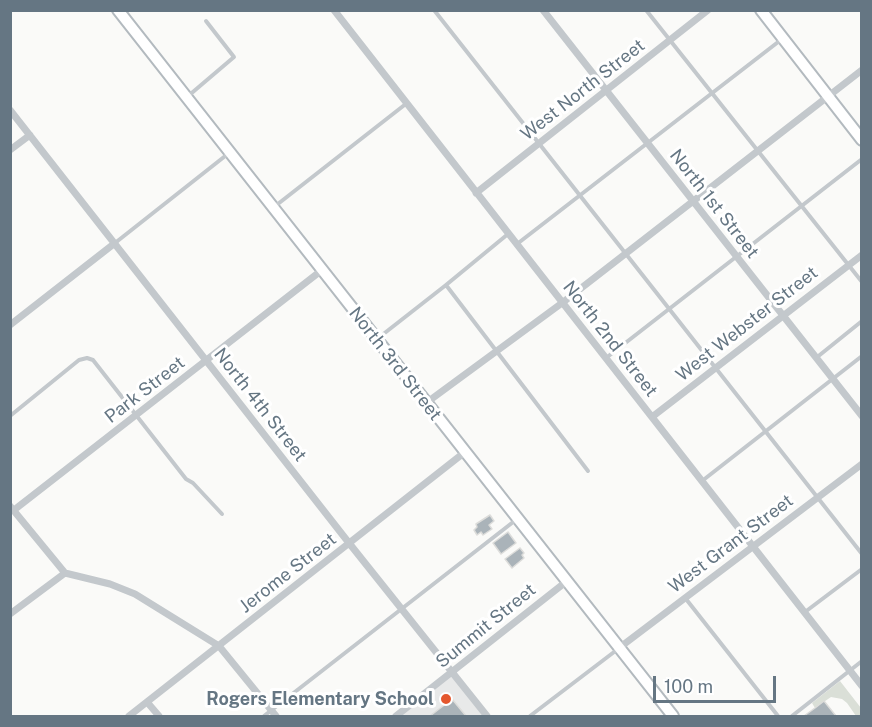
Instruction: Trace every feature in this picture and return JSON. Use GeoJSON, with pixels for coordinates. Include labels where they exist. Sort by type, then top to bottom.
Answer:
{"type":"FeatureCollection","features":[{"type":"Feature","properties":{"kind":"street","name":"North 3rd Street"},"geometry":{"type":"LineString","coordinates":[[118,10],[567,581],[668,715]]}},
{"type":"Feature","properties":{"kind":"street","name":"North 2nd Street"},"geometry":{"type":"LineString","coordinates":[[334,10],[861,686]]}},
{"type":"Feature","properties":{"kind":"street","name":"West North Street"},"geometry":{"type":"LineString","coordinates":[[476,193],[708,10]]}},
{"type":"Feature","properties":{"kind":"street"},"geometry":{"type":"LineString","coordinates":[[761,10],[861,140]]}},
{"type":"Feature","properties":{"kind":"street","name":"North 1st Street"},"geometry":{"type":"LineString","coordinates":[[545,13],[861,416]]}},
{"type":"Feature","properties":{"kind":"street"},"geometry":{"type":"LineString","coordinates":[[426,403],[562,303],[861,70]]}},
{"type":"Feature","properties":{"kind":"street","name":"North 4th Street"},"geometry":{"type":"LineString","coordinates":[[10,110],[487,717]]}},
{"type":"Feature","properties":{"kind":"street"},"geometry":{"type":"LineString","coordinates":[[10,150],[30,135]]}},
{"type":"Feature","properties":{"kind":"street"},"geometry":{"type":"LineString","coordinates":[[10,325],[115,243]]}},
{"type":"Feature","properties":{"kind":"street","name":"West Webster Street"},"geometry":{"type":"LineString","coordinates":[[652,417],[861,255]]}},
{"type":"Feature","properties":{"kind":"street","name":"Park Street"},"geometry":{"type":"LineString","coordinates":[[12,508],[322,270]]}},
{"type":"Feature","properties":{"kind":"street","name":"Jerome Street"},"geometry":{"type":"LineString","coordinates":[[129,717],[465,452]]}},
{"type":"Feature","properties":{"kind":"street","name":"West Grant Street"},"geometry":{"type":"LineString","coordinates":[[619,648],[861,464]]}},
{"type":"Feature","properties":{"kind":"street"},"geometry":{"type":"LineString","coordinates":[[12,508],[65,573],[110,584],[135,594],[219,646],[273,714]]}},
{"type":"Feature","properties":{"kind":"street"},"geometry":{"type":"LineString","coordinates":[[10,614],[65,573]]}},
{"type":"Feature","properties":{"kind":"street","name":"Summit Street"},"geometry":{"type":"LineString","coordinates":[[396,717],[567,581]]}},
{"type":"Feature","properties":{"kind":"street"},"geometry":{"type":"LineString","coordinates":[[147,702],[159,717]]}},
{"type":"Feature","properties":{"kind":"lane"},"geometry":{"type":"LineString","coordinates":[[434,10],[861,554]]}},
{"type":"Feature","properties":{"kind":"lane"},"geometry":{"type":"LineString","coordinates":[[545,13],[554,10]]}},
{"type":"Feature","properties":{"kind":"lane"},"geometry":{"type":"LineString","coordinates":[[646,10],[861,282]]}},
{"type":"Feature","properties":{"kind":"lane"},"geometry":{"type":"LineString","coordinates":[[186,97],[234,57],[206,21]]}},
{"type":"Feature","properties":{"kind":"lane"},"geometry":{"type":"LineString","coordinates":[[517,244],[782,38]]}},
{"type":"Feature","properties":{"kind":"lane"},"geometry":{"type":"LineString","coordinates":[[273,208],[407,103]]}},
{"type":"Feature","properties":{"kind":"lane"},"geometry":{"type":"LineString","coordinates":[[115,243],[229,152]]}},
{"type":"Feature","properties":{"kind":"lane"},"geometry":{"type":"LineString","coordinates":[[606,358],[861,159]]}},
{"type":"Feature","properties":{"kind":"lane"},"geometry":{"type":"LineString","coordinates":[[376,339],[509,234]]}},
{"type":"Feature","properties":{"kind":"lane"},"geometry":{"type":"LineString","coordinates":[[446,285],[588,471]]}},
{"type":"Feature","properties":{"kind":"lane"},"geometry":{"type":"LineString","coordinates":[[816,358],[861,321]]}},
{"type":"Feature","properties":{"kind":"lane"},"geometry":{"type":"LineString","coordinates":[[702,482],[861,356]]}},
{"type":"Feature","properties":{"kind":"lane"},"geometry":{"type":"LineString","coordinates":[[10,416],[79,360],[87,357],[93,360],[186,479],[193,483],[222,514]]}},
{"type":"Feature","properties":{"kind":"lane"},"geometry":{"type":"LineString","coordinates":[[264,717],[273,714],[517,518]]}},
{"type":"Feature","properties":{"kind":"lane"},"geometry":{"type":"LineString","coordinates":[[805,612],[861,569]]}},
{"type":"Feature","properties":{"kind":"lane"},"geometry":{"type":"LineString","coordinates":[[685,598],[778,717]]}},
{"type":"Feature","properties":{"kind":"lane"},"geometry":{"type":"LineString","coordinates":[[530,717],[619,648]]}},
{"type":"Feature","properties":{"kind":"lane"},"geometry":{"type":"LineString","coordinates":[[792,717],[861,661]]}},
{"type":"Feature","properties":{"kind":"shaded area","name":"Rogers Elementary School"},"geometry":{"type":"Polygon","coordinates":[[[453,673],[487,716],[396,716],[453,673]]]}},
{"type":"Feature","properties":{"kind":"shaded area"},"geometry":{"type":"Polygon","coordinates":[[[840,681],[861,708],[861,716],[856,716],[842,699],[831,697],[815,708],[812,703],[840,681]]]}},
{"type":"Feature","properties":{"kind":"building"},"geometry":{"type":"Polygon","coordinates":[[[490,515],[494,521],[489,525],[492,529],[483,535],[481,532],[477,535],[474,530],[477,527],[476,524],[490,515]]]}},
{"type":"Feature","properties":{"kind":"building"},"geometry":{"type":"Polygon","coordinates":[[[508,532],[516,543],[501,554],[493,543],[508,532]]]}},
{"type":"Feature","properties":{"kind":"building"},"geometry":{"type":"Polygon","coordinates":[[[520,548],[524,553],[522,555],[524,558],[512,568],[505,559],[520,548]]]}},
{"type":"Feature","properties":{"kind":"building"},"geometry":{"type":"Polygon","coordinates":[[[452,699],[466,716],[430,716],[452,699]]]}},
{"type":"Feature","properties":{"kind":"building"},"geometry":{"type":"Polygon","coordinates":[[[824,701],[836,716],[804,716],[815,708],[824,701]]]}},
{"type":"Feature","properties":{"kind":"place","name":"Rogers Elementary School"},"geometry":{"type":"Point","coordinates":[446,699]}}]}
